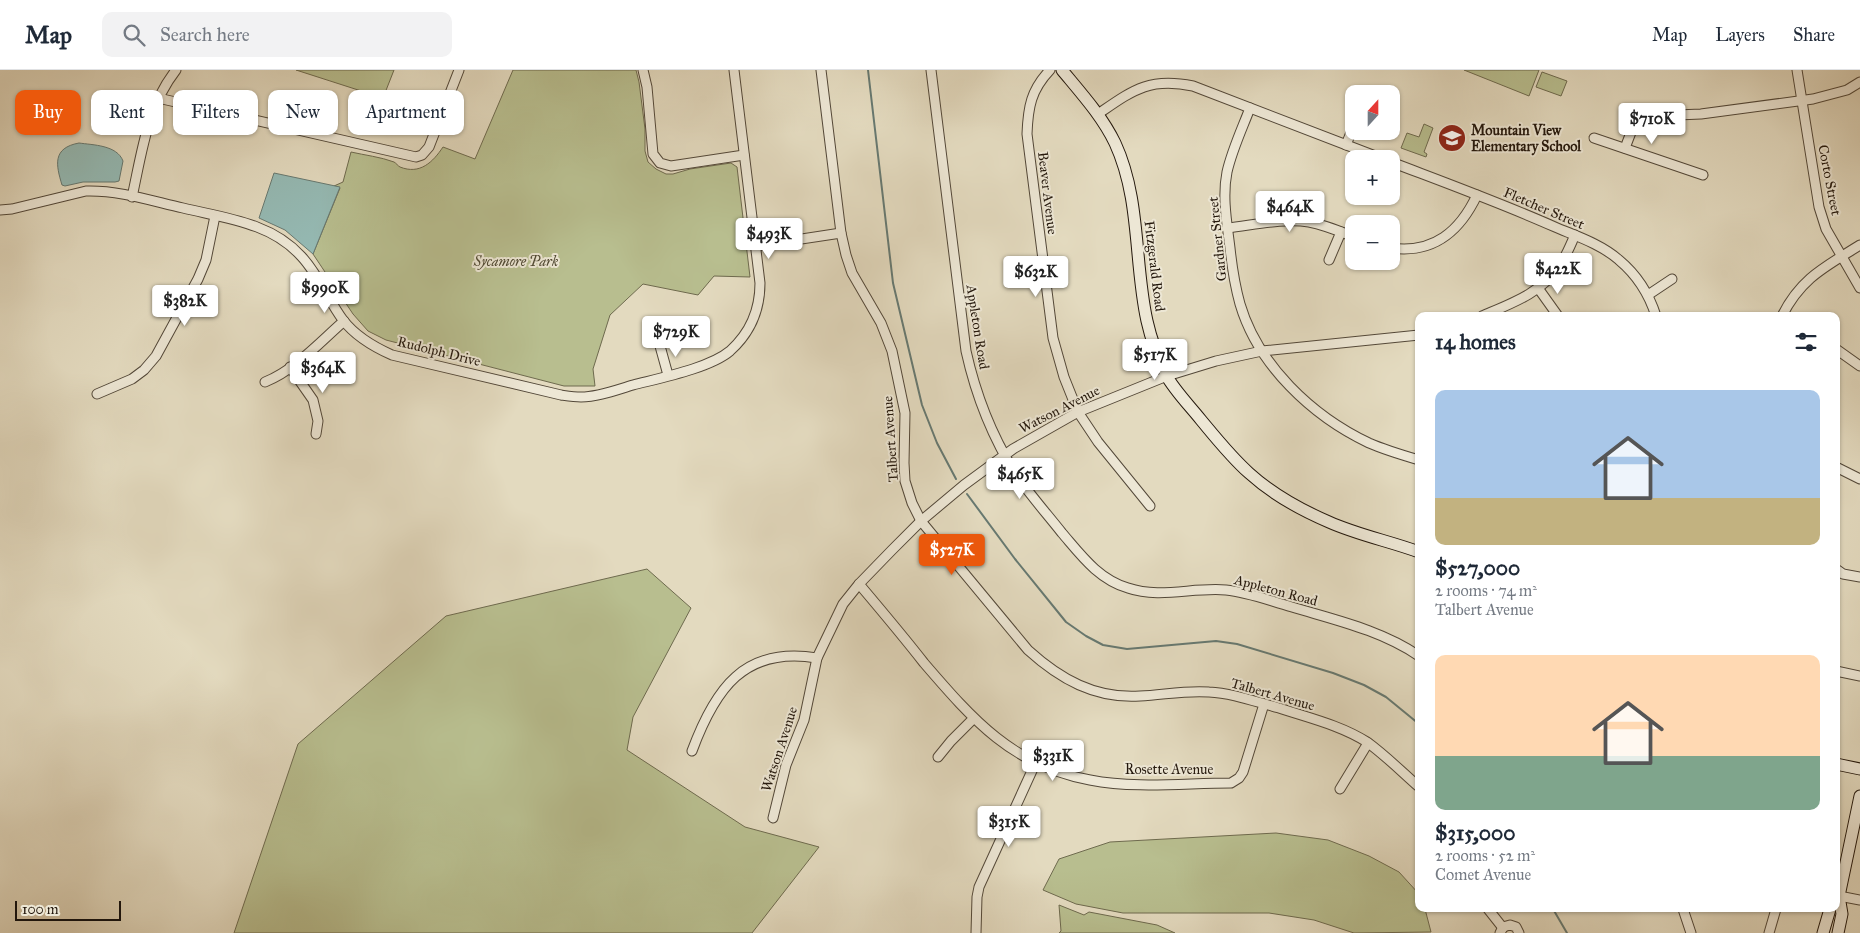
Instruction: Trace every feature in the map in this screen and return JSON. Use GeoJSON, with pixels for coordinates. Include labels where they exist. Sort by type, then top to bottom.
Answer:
{"type":"FeatureCollection","features":[{"type":"Feature","properties":{"kind":"main road","name":"Fitzgerald Road"},"geometry":{"type":"LineString","coordinates":[[1062,70],[1098,114],[1115,144],[1127,176],[1147,322],[1167,376],[1228,453],[1250,474],[1272,490],[1302,509],[1330,523],[1415,551]]}},
{"type":"Feature","properties":{"kind":"main road"},"geometry":{"type":"LineString","coordinates":[[1840,765],[1860,768]]}},
{"type":"Feature","properties":{"kind":"main road"},"geometry":{"type":"LineString","coordinates":[[1840,889],[1860,796]]}},
{"type":"Feature","properties":{"kind":"main road"},"geometry":{"type":"LineString","coordinates":[[1838,933],[1842,914],[1840,906]]}},
{"type":"Feature","properties":{"kind":"main road"},"geometry":{"type":"LineString","coordinates":[[1823,933],[1829,912]]}},
{"type":"Feature","properties":{"kind":"street"},"geometry":{"type":"LineString","coordinates":[[162,90],[176,70]]}},
{"type":"Feature","properties":{"kind":"street"},"geometry":{"type":"LineString","coordinates":[[163,99],[411,156],[422,155],[429,147],[459,70]]}},
{"type":"Feature","properties":{"kind":"street"},"geometry":{"type":"LineString","coordinates":[[643,70],[647,87],[653,154],[660,163],[671,166],[744,155]]}},
{"type":"Feature","properties":{"kind":"street","name":"Rudolph Drive"},"geometry":{"type":"LineString","coordinates":[[0,210],[12,209],[86,191],[105,192],[259,227],[290,246],[309,266],[344,321],[367,342],[392,355],[561,395],[580,397],[596,395],[664,377],[718,359],[729,352],[740,341],[749,328],[760,299],[760,283],[734,70]]}},
{"type":"Feature","properties":{"kind":"street","name":"Talbert Avenue"},"geometry":{"type":"LineString","coordinates":[[821,70],[841,232],[852,273],[881,323],[892,351],[905,413],[905,481],[912,503],[921,521],[1028,650],[1047,667],[1067,680],[1090,690],[1116,696],[1209,692],[1233,695],[1333,725],[1350,732],[1368,743],[1415,784]]}},
{"type":"Feature","properties":{"kind":"street","name":"Appleton Road"},"geometry":{"type":"LineString","coordinates":[[931,70],[966,351],[972,380],[1004,455],[1030,493],[1084,559],[1108,580],[1127,588],[1147,593],[1210,590],[1243,593],[1358,627],[1393,641],[1415,654]]}},
{"type":"Feature","properties":{"kind":"street","name":"Beaver Avenue"},"geometry":{"type":"LineString","coordinates":[[1050,70],[1042,79],[1033,95],[1028,110],[1027,134],[1053,338],[1064,377],[1078,412],[1098,442],[1150,506]]}},
{"type":"Feature","properties":{"kind":"street","name":"Corto Street"},"geometry":{"type":"LineString","coordinates":[[1797,70],[1819,207],[1826,229],[1860,288]]}},
{"type":"Feature","properties":{"kind":"street"},"geometry":{"type":"LineString","coordinates":[[1098,114],[1135,89],[1164,82],[1193,86],[1359,150]]}},
{"type":"Feature","properties":{"kind":"street"},"geometry":{"type":"LineString","coordinates":[[1625,148],[1635,122],[1639,116],[1647,112],[1654,111],[1677,115],[1701,114],[1802,101],[1847,90],[1860,82]]}},
{"type":"Feature","properties":{"kind":"street","name":"Gardner Street"},"geometry":{"type":"LineString","coordinates":[[1250,108],[1232,154],[1227,174],[1225,199],[1234,278],[1240,304],[1249,326],[1262,351],[1275,369],[1299,395],[1321,414],[1347,432],[1388,451],[1415,459]]}},
{"type":"Feature","properties":{"kind":"street"},"geometry":{"type":"LineString","coordinates":[[132,197],[146,135]]}},
{"type":"Feature","properties":{"kind":"street"},"geometry":{"type":"LineString","coordinates":[[1594,138],[1702,175]]}},
{"type":"Feature","properties":{"kind":"street"},"geometry":{"type":"LineString","coordinates":[[1346,145],[1348,140]]}},
{"type":"Feature","properties":{"kind":"street","name":"Fletcher Street"},"geometry":{"type":"LineString","coordinates":[[1400,165],[1478,195],[1600,246],[1618,258],[1634,274],[1648,294],[1655,312]]}},
{"type":"Feature","properties":{"kind":"street"},"geometry":{"type":"LineString","coordinates":[[1400,250],[1421,247],[1439,240],[1456,228],[1469,213],[1478,195]]}},
{"type":"Feature","properties":{"kind":"street"},"geometry":{"type":"LineString","coordinates":[[97,394],[132,379],[144,370],[156,356],[198,279],[206,260],[215,216]]}},
{"type":"Feature","properties":{"kind":"street"},"geometry":{"type":"LineString","coordinates":[[1228,228],[1292,221],[1317,224],[1345,234]]}},
{"type":"Feature","properties":{"kind":"street"},"geometry":{"type":"LineString","coordinates":[[755,246],[841,232]]}},
{"type":"Feature","properties":{"kind":"street"},"geometry":{"type":"LineString","coordinates":[[1329,260],[1340,232]]}},
{"type":"Feature","properties":{"kind":"street"},"geometry":{"type":"LineString","coordinates":[[1491,312],[1517,300],[1549,279],[1559,267],[1575,235]]}},
{"type":"Feature","properties":{"kind":"street"},"geometry":{"type":"LineString","coordinates":[[1784,312],[1804,283],[1820,270],[1860,245]]}},
{"type":"Feature","properties":{"kind":"street"},"geometry":{"type":"LineString","coordinates":[[1648,294],[1672,279]]}},
{"type":"Feature","properties":{"kind":"street"},"geometry":{"type":"LineString","coordinates":[[1538,288],[1555,312]]}},
{"type":"Feature","properties":{"kind":"street"},"geometry":{"type":"LineString","coordinates":[[265,382],[275,378],[290,367],[344,321]]}},
{"type":"Feature","properties":{"kind":"street","name":"Watson Avenue"},"geometry":{"type":"LineString","coordinates":[[773,818],[786,765],[804,720],[817,658],[843,604],[859,584],[921,521],[964,485],[1004,455],[1078,412],[1167,376],[1216,361],[1262,351],[1415,335]]}},
{"type":"Feature","properties":{"kind":"street"},"geometry":{"type":"LineString","coordinates":[[660,346],[664,377]]}},
{"type":"Feature","properties":{"kind":"street"},"geometry":{"type":"LineString","coordinates":[[1840,352],[1860,366]]}},
{"type":"Feature","properties":{"kind":"street"},"geometry":{"type":"LineString","coordinates":[[290,367],[313,400],[318,421],[316,434]]}},
{"type":"Feature","properties":{"kind":"street"},"geometry":{"type":"LineString","coordinates":[[1840,469],[1860,480]]}},
{"type":"Feature","properties":{"kind":"street"},"geometry":{"type":"LineString","coordinates":[[1840,572],[1860,577]]}},
{"type":"Feature","properties":{"kind":"street","name":"Rosette Avenue"},"geometry":{"type":"LineString","coordinates":[[859,584],[973,718],[1005,745],[1036,762],[1074,776],[1111,783],[1231,783],[1239,778],[1243,772],[1264,704]]}},
{"type":"Feature","properties":{"kind":"street"},"geometry":{"type":"LineString","coordinates":[[692,751],[697,736],[718,697],[738,674],[755,663],[778,656],[800,655],[817,658]]}},
{"type":"Feature","properties":{"kind":"street"},"geometry":{"type":"LineString","coordinates":[[1840,672],[1860,676]]}},
{"type":"Feature","properties":{"kind":"street"},"geometry":{"type":"LineString","coordinates":[[938,757],[973,718]]}},
{"type":"Feature","properties":{"kind":"street"},"geometry":{"type":"LineString","coordinates":[[1340,789],[1368,743]]}},
{"type":"Feature","properties":{"kind":"street"},"geometry":{"type":"LineString","coordinates":[[976,933],[979,886],[1036,762]]}},
{"type":"Feature","properties":{"kind":"street"},"geometry":{"type":"LineString","coordinates":[[1840,898],[1860,900]]}},
{"type":"Feature","properties":{"kind":"street"},"geometry":{"type":"LineString","coordinates":[[1490,912],[1501,930],[1506,925],[1513,925],[1519,933]]}},
{"type":"Feature","properties":{"kind":"street"},"geometry":{"type":"LineString","coordinates":[[1684,912],[1691,933]]}},
{"type":"Feature","properties":{"kind":"street"},"geometry":{"type":"LineString","coordinates":[[1769,933],[1775,912]]}},
{"type":"Feature","properties":{"kind":"green space"},"geometry":{"type":"Polygon","coordinates":[[[296,70],[394,70],[386,90],[358,90],[296,70]]]}},
{"type":"Feature","properties":{"kind":"green space","name":"Sycamore Park"},"geometry":{"type":"Polygon","coordinates":[[[513,70],[636,70],[645,129],[645,151],[648,162],[666,174],[731,163],[737,167],[750,277],[714,276],[698,295],[643,284],[610,315],[593,369],[595,386],[564,386],[386,340],[368,331],[353,314],[313,254],[340,188],[334,186],[343,182],[351,152],[389,160],[407,169],[425,166],[435,158],[443,147],[475,159],[513,70]]]}},
{"type":"Feature","properties":{"kind":"green space"},"geometry":{"type":"Polygon","coordinates":[[[1464,70],[1539,70],[1529,96],[1464,70]]]}},
{"type":"Feature","properties":{"kind":"green space"},"geometry":{"type":"Polygon","coordinates":[[[1542,72],[1567,81],[1561,96],[1536,87],[1542,72]]]}},
{"type":"Feature","properties":{"kind":"green space"},"geometry":{"type":"Polygon","coordinates":[[[1424,124],[1433,128],[1424,152],[1427,154],[1426,157],[1401,148],[1407,133],[1419,137],[1424,124]]]}},
{"type":"Feature","properties":{"kind":"green space"},"geometry":{"type":"Polygon","coordinates":[[[647,569],[691,608],[633,717],[627,750],[745,827],[819,847],[752,933],[234,933],[298,744],[446,616],[647,569]]]}},
{"type":"Feature","properties":{"kind":"green space"},"geometry":{"type":"Polygon","coordinates":[[[1276,833],[1328,840],[1369,856],[1399,872],[1415,890],[1415,912],[1426,912],[1431,932],[1354,933],[1314,920],[1269,913],[1123,913],[1076,904],[1043,890],[1059,859],[1110,842],[1276,833]]]}},
{"type":"Feature","properties":{"kind":"green space"},"geometry":{"type":"Polygon","coordinates":[[[1059,905],[1084,915],[1089,912],[1157,925],[1175,933],[1059,933],[1061,931],[1059,905]]]}},
{"type":"Feature","properties":{"kind":"water"},"geometry":{"type":"Polygon","coordinates":[[[79,143],[97,145],[116,152],[123,161],[119,181],[83,182],[62,185],[58,171],[60,153],[70,145],[79,143]]]}},
{"type":"Feature","properties":{"kind":"water"},"geometry":{"type":"Polygon","coordinates":[[[274,173],[340,187],[313,254],[285,230],[259,218],[274,173]]]}},
{"type":"Feature","properties":{"kind":"waterway"},"geometry":{"type":"LineString","coordinates":[[868,70],[893,283],[922,405],[937,443],[956,479]]}},
{"type":"Feature","properties":{"kind":"waterway"},"geometry":{"type":"LineString","coordinates":[[967,494],[1015,559],[1066,622],[1103,645],[1127,649],[1216,641],[1237,644],[1333,673],[1364,685],[1386,697],[1415,721]]}},
{"type":"Feature","properties":{"kind":"waterway"},"geometry":{"type":"LineString","coordinates":[[1555,912],[1567,933]]}},
{"type":"Feature","properties":{"kind":"place","name":"Mountain View Elementary School"},"geometry":{"type":"Point","coordinates":[1452,138]}}]}
